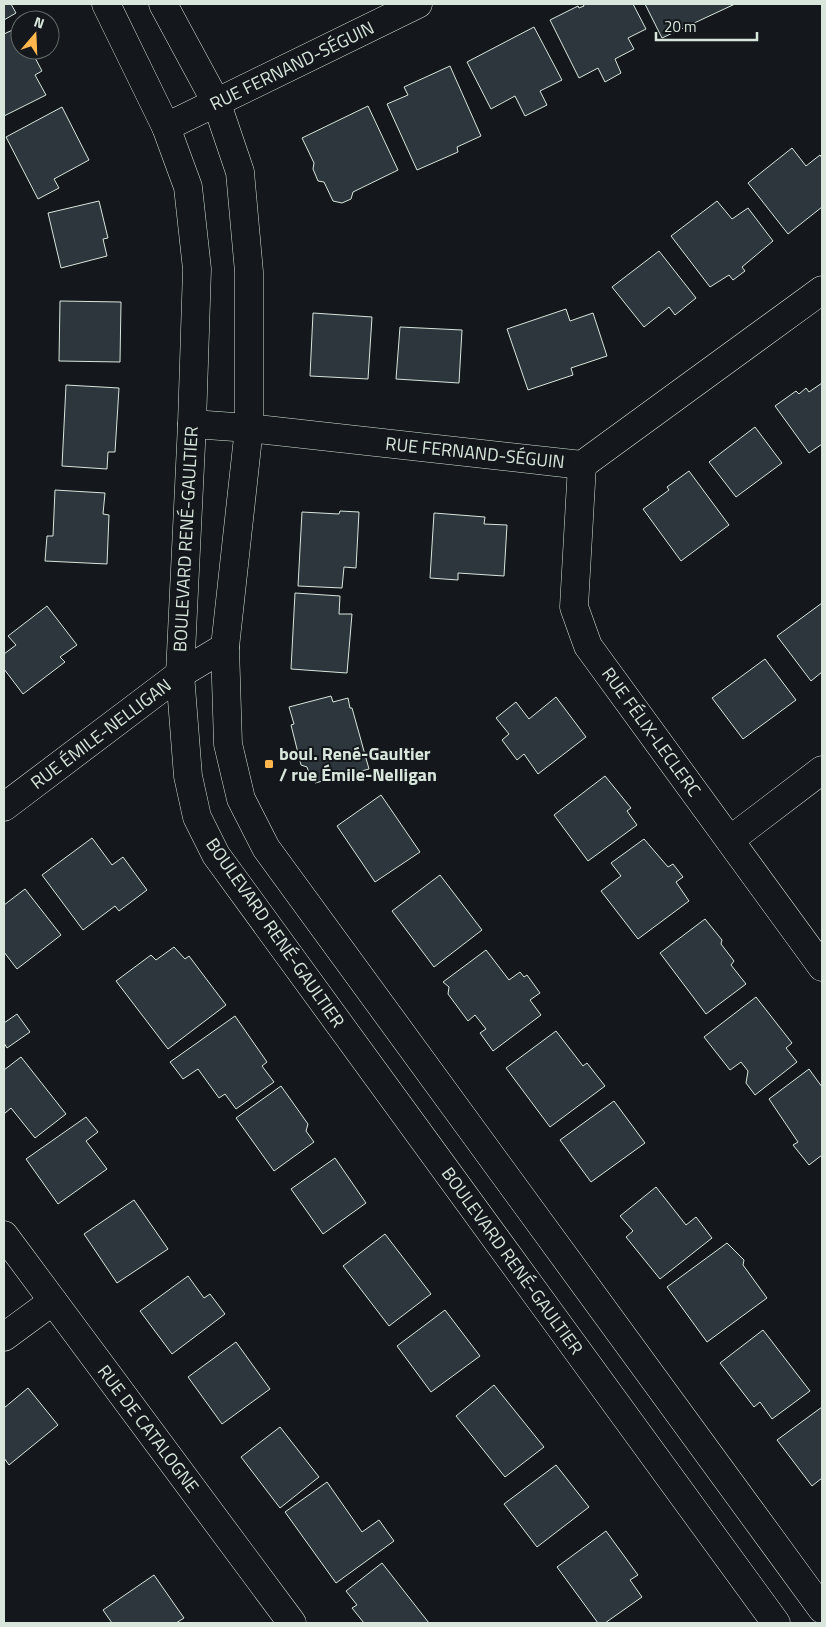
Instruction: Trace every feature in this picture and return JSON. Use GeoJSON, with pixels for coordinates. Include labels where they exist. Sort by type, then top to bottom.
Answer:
{"type":"FeatureCollection","features":[{"type":"Feature","properties":{"kind":"street","name":"BOULEVARD RENÉ-GAULTIER"},"geometry":{"type":"LineString","coordinates":[[106,4],[166,127],[188,187],[197,269],[192,424],[180,674],[188,776],[197,817],[216,855],[776,1623]]}},
{"type":"Feature","properties":{"kind":"street"},"geometry":{"type":"LineString","coordinates":[[163,4],[217,104],[240,172],[249,272],[249,428],[224,646],[228,744],[241,799],[266,848],[822,1609]]}},
{"type":"Feature","properties":{"kind":"street","name":"RUE FERNAND-SÉGUIN"},"geometry":{"type":"LineString","coordinates":[[166,127],[217,104],[418,4]]}},
{"type":"Feature","properties":{"kind":"street","name":"RUE FERNAND-SÉGUIN"},"geometry":{"type":"LineString","coordinates":[[192,424],[249,428],[582,465],[822,290]]}},
{"type":"Feature","properties":{"kind":"street","name":"RUE FÉLIX-LECLERC"},"geometry":{"type":"LineString","coordinates":[[582,465],[574,607],[588,646],[822,967]]}},
{"type":"Feature","properties":{"kind":"street","name":"RUE ÉMILE-NELLIGAN"},"geometry":{"type":"LineString","coordinates":[[4,807],[180,674],[224,646]]}},
{"type":"Feature","properties":{"kind":"street"},"geometry":{"type":"LineString","coordinates":[[730,840],[822,770]]}},
{"type":"Feature","properties":{"kind":"street","name":"RUE DE CATALOGNE"},"geometry":{"type":"LineString","coordinates":[[4,1235],[292,1623]]}},
{"type":"Feature","properties":{"kind":"street"},"geometry":{"type":"LineString","coordinates":[[4,1337],[53,1302]]}},
{"type":"Feature","properties":{"kind":"building"},"geometry":{"type":"Polygon","coordinates":[[[4,4],[11,4],[14,10],[10,10],[10,16],[4,20],[4,4]]]}},
{"type":"Feature","properties":{"kind":"building"},"geometry":{"type":"Polygon","coordinates":[[[583,4],[633,4],[646,29],[628,38],[634,49],[615,59],[621,73],[605,82],[598,68],[579,78],[550,20],[578,6],[579,8],[584,6],[583,4]]]}},
{"type":"Feature","properties":{"kind":"building"},"geometry":{"type":"Polygon","coordinates":[[[645,4],[735,4],[662,38],[645,4]]]}},
{"type":"Feature","properties":{"kind":"building"},"geometry":{"type":"Polygon","coordinates":[[[534,27],[562,80],[540,91],[547,105],[525,116],[515,96],[491,109],[467,62],[534,27]]]}},
{"type":"Feature","properties":{"kind":"building"},"geometry":{"type":"Polygon","coordinates":[[[10,31],[10,60],[36,60],[42,71],[35,75],[46,95],[4,116],[4,34],[10,31]]]}},
{"type":"Feature","properties":{"kind":"building"},"geometry":{"type":"Polygon","coordinates":[[[450,66],[481,136],[457,147],[458,152],[417,170],[387,104],[408,95],[404,87],[450,66]]]}},
{"type":"Feature","properties":{"kind":"building"},"geometry":{"type":"Polygon","coordinates":[[[368,106],[398,170],[353,192],[351,199],[342,203],[333,201],[324,182],[318,181],[313,169],[314,163],[302,138],[368,106]]]}},
{"type":"Feature","properties":{"kind":"building"},"geometry":{"type":"Polygon","coordinates":[[[62,107],[89,160],[54,179],[59,188],[38,199],[6,137],[62,107]]]}},
{"type":"Feature","properties":{"kind":"building"},"geometry":{"type":"Polygon","coordinates":[[[792,148],[806,166],[820,155],[822,158],[822,207],[788,234],[748,183],[792,148]]]}},
{"type":"Feature","properties":{"kind":"building"},"geometry":{"type":"Polygon","coordinates":[[[99,201],[108,238],[103,239],[107,256],[61,268],[48,213],[99,201]]]}},
{"type":"Feature","properties":{"kind":"building"},"geometry":{"type":"Polygon","coordinates":[[[717,201],[732,219],[748,208],[773,241],[742,267],[745,271],[733,280],[729,275],[710,287],[671,236],[717,201]]]}},
{"type":"Feature","properties":{"kind":"building"},"geometry":{"type":"Polygon","coordinates":[[[659,251],[696,298],[675,315],[669,307],[644,327],[612,287],[659,251]]]}},
{"type":"Feature","properties":{"kind":"building"},"geometry":{"type":"Polygon","coordinates":[[[60,301],[121,302],[120,362],[59,361],[60,301]]]}},
{"type":"Feature","properties":{"kind":"building"},"geometry":{"type":"Polygon","coordinates":[[[566,309],[570,321],[593,313],[607,356],[571,368],[573,375],[528,390],[507,329],[566,309]]]}},
{"type":"Feature","properties":{"kind":"building"},"geometry":{"type":"Polygon","coordinates":[[[313,313],[372,317],[368,379],[310,376],[313,313]]]}},
{"type":"Feature","properties":{"kind":"building"},"geometry":{"type":"Polygon","coordinates":[[[400,327],[462,330],[459,383],[396,379],[400,327]]]}},
{"type":"Feature","properties":{"kind":"building"},"geometry":{"type":"Polygon","coordinates":[[[822,383],[822,444],[809,453],[775,406],[796,391],[799,394],[806,388],[809,392],[822,383]]]}},
{"type":"Feature","properties":{"kind":"building"},"geometry":{"type":"Polygon","coordinates":[[[66,385],[119,388],[115,452],[108,452],[107,469],[62,466],[66,385]]]}},
{"type":"Feature","properties":{"kind":"building"},"geometry":{"type":"Polygon","coordinates":[[[755,427],[782,463],[736,497],[709,462],[755,427]]]}},
{"type":"Feature","properties":{"kind":"building"},"geometry":{"type":"Polygon","coordinates":[[[689,471],[729,525],[681,561],[643,509],[669,490],[667,487],[689,471]]]}},
{"type":"Feature","properties":{"kind":"building"},"geometry":{"type":"Polygon","coordinates":[[[55,490],[105,493],[103,514],[109,515],[107,564],[45,561],[47,536],[53,536],[55,490]]]}},
{"type":"Feature","properties":{"kind":"building"},"geometry":{"type":"Polygon","coordinates":[[[340,511],[359,512],[356,568],[344,567],[342,588],[298,586],[302,512],[339,514],[340,511]]]}},
{"type":"Feature","properties":{"kind":"building"},"geometry":{"type":"Polygon","coordinates":[[[434,513],[485,517],[484,524],[507,525],[504,576],[458,573],[458,580],[430,578],[434,513]]]}},
{"type":"Feature","properties":{"kind":"building"},"geometry":{"type":"Polygon","coordinates":[[[295,593],[340,596],[339,614],[352,614],[347,673],[291,669],[295,593]]]}},
{"type":"Feature","properties":{"kind":"building"},"geometry":{"type":"Polygon","coordinates":[[[822,603],[822,672],[811,681],[777,636],[822,603]]]}},
{"type":"Feature","properties":{"kind":"building"},"geometry":{"type":"Polygon","coordinates":[[[47,606],[77,645],[60,657],[65,662],[23,694],[4,669],[4,654],[16,645],[8,636],[47,606]]]}},
{"type":"Feature","properties":{"kind":"building"},"geometry":{"type":"Polygon","coordinates":[[[765,659],[796,700],[743,739],[712,698],[765,659]]]}},
{"type":"Feature","properties":{"kind":"building"},"geometry":{"type":"Polygon","coordinates":[[[331,696],[333,702],[348,698],[369,769],[315,783],[307,767],[301,765],[291,725],[294,724],[289,707],[331,696]]]}},
{"type":"Feature","properties":{"kind":"building"},"geometry":{"type":"Polygon","coordinates":[[[556,697],[586,737],[538,774],[524,754],[517,760],[502,740],[509,734],[496,718],[516,702],[529,719],[556,697]]]}},
{"type":"Feature","properties":{"kind":"building"},"geometry":{"type":"Polygon","coordinates":[[[605,776],[631,808],[627,811],[637,825],[588,861],[554,815],[605,776]]]}},
{"type":"Feature","properties":{"kind":"building"},"geometry":{"type":"Polygon","coordinates":[[[381,795],[420,852],[375,882],[337,826],[381,795]]]}},
{"type":"Feature","properties":{"kind":"building"},"geometry":{"type":"Polygon","coordinates":[[[92,838],[112,865],[123,857],[147,890],[119,911],[115,906],[83,930],[42,875],[92,838]]]}},
{"type":"Feature","properties":{"kind":"building"},"geometry":{"type":"Polygon","coordinates":[[[644,839],[668,867],[673,864],[683,877],[676,882],[689,901],[638,939],[601,891],[621,876],[611,863],[644,839]]]}},
{"type":"Feature","properties":{"kind":"building"},"geometry":{"type":"Polygon","coordinates":[[[440,875],[482,930],[434,967],[392,911],[440,875]]]}},
{"type":"Feature","properties":{"kind":"building"},"geometry":{"type":"Polygon","coordinates":[[[25,889],[61,935],[17,969],[4,952],[4,905],[25,889]]]}},
{"type":"Feature","properties":{"kind":"building"},"geometry":{"type":"Polygon","coordinates":[[[705,919],[722,940],[721,944],[734,961],[731,965],[746,984],[706,1014],[660,953],[705,919]]]}},
{"type":"Feature","properties":{"kind":"building"},"geometry":{"type":"Polygon","coordinates":[[[174,947],[185,959],[189,956],[226,1005],[168,1049],[116,981],[151,955],[156,960],[174,947]]]}},
{"type":"Feature","properties":{"kind":"building"},"geometry":{"type":"Polygon","coordinates":[[[486,950],[509,980],[520,972],[524,977],[527,975],[540,993],[530,1000],[541,1015],[493,1051],[480,1033],[486,1029],[475,1015],[468,1021],[448,994],[449,987],[443,982],[486,950]]]}},
{"type":"Feature","properties":{"kind":"building"},"geometry":{"type":"Polygon","coordinates":[[[756,997],[792,1043],[786,1048],[797,1062],[755,1095],[746,1083],[748,1071],[741,1062],[730,1070],[704,1037],[756,997]]]}},
{"type":"Feature","properties":{"kind":"building"},"geometry":{"type":"Polygon","coordinates":[[[17,1014],[30,1032],[7,1048],[4,1043],[4,1023],[17,1014]]]}},
{"type":"Feature","properties":{"kind":"building"},"geometry":{"type":"Polygon","coordinates":[[[235,1016],[267,1062],[262,1066],[274,1082],[236,1109],[225,1094],[219,1098],[198,1069],[183,1079],[170,1062],[235,1016]]]}},
{"type":"Feature","properties":{"kind":"building"},"geometry":{"type":"Polygon","coordinates":[[[556,1031],[583,1066],[587,1063],[605,1086],[550,1127],[506,1068],[556,1031]]]}},
{"type":"Feature","properties":{"kind":"building"},"geometry":{"type":"Polygon","coordinates":[[[21,1057],[66,1114],[35,1138],[11,1108],[4,1114],[4,1070],[21,1057]]]}},
{"type":"Feature","properties":{"kind":"building"},"geometry":{"type":"Polygon","coordinates":[[[809,1069],[822,1087],[822,1155],[809,1165],[793,1145],[798,1142],[769,1099],[809,1069]]]}},
{"type":"Feature","properties":{"kind":"building"},"geometry":{"type":"Polygon","coordinates":[[[281,1086],[308,1124],[306,1131],[314,1142],[274,1171],[236,1118],[281,1086]]]}},
{"type":"Feature","properties":{"kind":"building"},"geometry":{"type":"Polygon","coordinates":[[[614,1101],[645,1143],[591,1182],[560,1140],[614,1101]]]}},
{"type":"Feature","properties":{"kind":"building"},"geometry":{"type":"Polygon","coordinates":[[[86,1117],[98,1132],[86,1141],[107,1169],[58,1204],[26,1159],[86,1117]]]}},
{"type":"Feature","properties":{"kind":"building"},"geometry":{"type":"Polygon","coordinates":[[[335,1158],[366,1203],[323,1234],[291,1189],[335,1158]]]}},
{"type":"Feature","properties":{"kind":"building"},"geometry":{"type":"Polygon","coordinates":[[[656,1187],[686,1225],[696,1217],[712,1238],[660,1279],[626,1237],[633,1231],[620,1216],[656,1187]]]}},
{"type":"Feature","properties":{"kind":"building"},"geometry":{"type":"Polygon","coordinates":[[[134,1200],[168,1249],[117,1283],[84,1234],[134,1200]]]}},
{"type":"Feature","properties":{"kind":"building"},"geometry":{"type":"Polygon","coordinates":[[[385,1234],[431,1294],[389,1326],[343,1266],[385,1234]]]}},
{"type":"Feature","properties":{"kind":"building"},"geometry":{"type":"Polygon","coordinates":[[[727,1243],[744,1260],[743,1265],[767,1298],[707,1342],[667,1287],[727,1243]]]}},
{"type":"Feature","properties":{"kind":"building"},"geometry":{"type":"Polygon","coordinates":[[[188,1276],[204,1298],[210,1294],[225,1314],[172,1354],[140,1311],[188,1276]]]}},
{"type":"Feature","properties":{"kind":"building"},"geometry":{"type":"Polygon","coordinates":[[[445,1310],[480,1356],[431,1392],[397,1346],[445,1310]]]}},
{"type":"Feature","properties":{"kind":"building"},"geometry":{"type":"Polygon","coordinates":[[[763,1330],[810,1391],[772,1419],[760,1402],[754,1407],[720,1363],[763,1330]]]}},
{"type":"Feature","properties":{"kind":"building"},"geometry":{"type":"Polygon","coordinates":[[[236,1342],[270,1389],[222,1424],[188,1377],[236,1342]]]}},
{"type":"Feature","properties":{"kind":"building"},"geometry":{"type":"Polygon","coordinates":[[[494,1385],[544,1447],[505,1477],[456,1416],[494,1385]]]}},
{"type":"Feature","properties":{"kind":"building"},"geometry":{"type":"Polygon","coordinates":[[[28,1388],[58,1425],[9,1465],[4,1458],[4,1408],[28,1388]]]}},
{"type":"Feature","properties":{"kind":"building"},"geometry":{"type":"Polygon","coordinates":[[[822,1407],[822,1478],[812,1486],[777,1440],[822,1407]]]}},
{"type":"Feature","properties":{"kind":"building"},"geometry":{"type":"Polygon","coordinates":[[[280,1427],[319,1477],[280,1508],[241,1457],[280,1427]]]}},
{"type":"Feature","properties":{"kind":"building"},"geometry":{"type":"Polygon","coordinates":[[[556,1465],[589,1507],[537,1547],[504,1504],[556,1465]]]}},
{"type":"Feature","properties":{"kind":"building"},"geometry":{"type":"Polygon","coordinates":[[[327,1482],[362,1532],[379,1520],[394,1541],[336,1583],[285,1512],[327,1482]]]}},
{"type":"Feature","properties":{"kind":"building"},"geometry":{"type":"Polygon","coordinates":[[[606,1531],[638,1575],[630,1580],[642,1597],[605,1623],[598,1623],[557,1567],[606,1531]]]}},
{"type":"Feature","properties":{"kind":"building"},"geometry":{"type":"Polygon","coordinates":[[[382,1563],[429,1623],[364,1623],[352,1608],[357,1605],[346,1591],[382,1563]]]}},
{"type":"Feature","properties":{"kind":"building"},"geometry":{"type":"Polygon","coordinates":[[[154,1575],[184,1618],[176,1623],[112,1623],[103,1610],[154,1575]]]}},
{"type":"Feature","properties":{"kind":"place","name":"boul. René-Gaultier / rue Émile-Nelligan"},"geometry":{"type":"Point","coordinates":[269,764]}}]}
